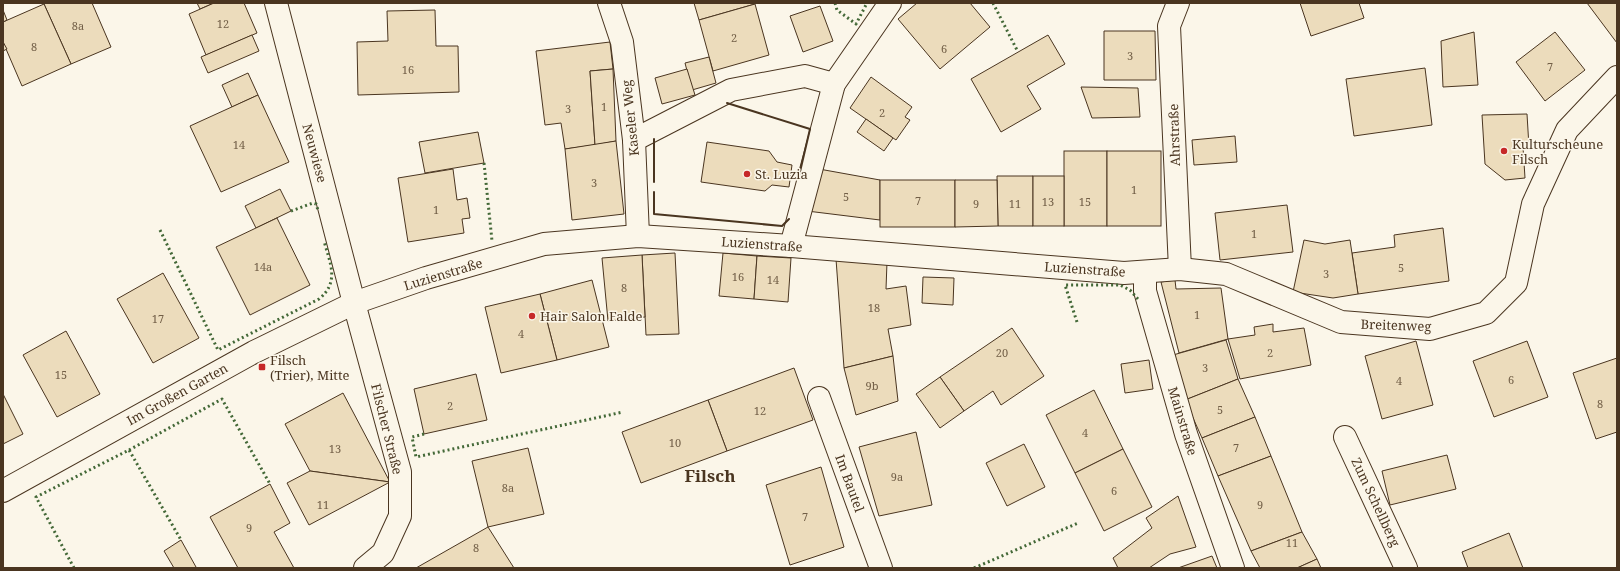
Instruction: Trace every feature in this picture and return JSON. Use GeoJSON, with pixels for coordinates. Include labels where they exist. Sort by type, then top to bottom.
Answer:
{"type":"FeatureCollection","features":[{"type":"Feature","properties":{"kind":"street","name":"Neuwiese"},"geometry":{"type":"LineString","coordinates":[[276,3],[354,304]]}},
{"type":"Feature","properties":{"kind":"street","name":"Kaseler Weg"},"geometry":{"type":"LineString","coordinates":[[609,3],[622,42],[634,140],[638,236]]}},
{"type":"Feature","properties":{"kind":"street"},"geometry":{"type":"LineString","coordinates":[[791,246],[834,84],[890,3]]}},
{"type":"Feature","properties":{"kind":"street","name":"Ahrstraße"},"geometry":{"type":"LineString","coordinates":[[1178,3],[1169,26],[1180,269]]}},
{"type":"Feature","properties":{"kind":"street"},"geometry":{"type":"LineString","coordinates":[[634,140],[731,90],[805,76],[834,84]]}},
{"type":"Feature","properties":{"kind":"street","name":"Breitenweg"},"geometry":{"type":"LineString","coordinates":[[1180,269],[1226,274],[1341,322],[1430,329],[1486,313],[1516,283],[1532,204],[1567,130],[1617,77]]}},
{"type":"Feature","properties":{"kind":"street","name":"Luzienstraße"},"geometry":{"type":"LineString","coordinates":[[354,304],[426,278],[544,244],[638,236],[791,246],[1124,273],[1180,269]]}},
{"type":"Feature","properties":{"kind":"street","name":"Mainstraße"},"geometry":{"type":"LineString","coordinates":[[1145,272],[1145,291],[1186,434],[1233,568]]}},
{"type":"Feature","properties":{"kind":"street","name":"Im Großen Garten"},"geometry":{"type":"LineString","coordinates":[[3,491],[242,358],[354,304]]}},
{"type":"Feature","properties":{"kind":"street","name":"Filscher Straße"},"geometry":{"type":"LineString","coordinates":[[354,304],[400,472],[400,516],[383,553],[364,568]]}},
{"type":"Feature","properties":{"kind":"street","name":"Im Bautel"},"geometry":{"type":"LineString","coordinates":[[819,398],[881,568]]}},
{"type":"Feature","properties":{"kind":"street","name":"Zum Schellberg"},"geometry":{"type":"LineString","coordinates":[[1345,437],[1406,568]]}},
{"type":"Feature","properties":{"kind":"building"},"geometry":{"type":"Polygon","coordinates":[[[92,3],[111,47],[71,64],[44,4],[92,3]]]}},
{"type":"Feature","properties":{"kind":"building"},"geometry":{"type":"Polygon","coordinates":[[[197,3],[214,3],[200,9],[197,3]]]}},
{"type":"Feature","properties":{"kind":"building"},"geometry":{"type":"Polygon","coordinates":[[[214,3],[244,3],[257,33],[206,55],[189,14],[214,3]]]}},
{"type":"Feature","properties":{"kind":"building"},"geometry":{"type":"Polygon","coordinates":[[[694,3],[754,3],[755,4],[699,20],[694,3]]]}},
{"type":"Feature","properties":{"kind":"building"},"geometry":{"type":"Polygon","coordinates":[[[917,3],[970,3],[990,27],[940,69],[898,19],[917,3]]]}},
{"type":"Feature","properties":{"kind":"building"},"geometry":{"type":"Polygon","coordinates":[[[1300,3],[1359,3],[1364,18],[1311,36],[1300,3]]]}},
{"type":"Feature","properties":{"kind":"building"},"geometry":{"type":"Polygon","coordinates":[[[1587,3],[1617,3],[1617,43],[1587,3]]]}},
{"type":"Feature","properties":{"kind":"building"},"geometry":{"type":"Polygon","coordinates":[[[44,4],[71,64],[22,86],[3,42],[3,22],[44,4]]]}},
{"type":"Feature","properties":{"kind":"building"},"geometry":{"type":"Polygon","coordinates":[[[755,4],[769,55],[713,71],[699,20],[755,4]]]}},
{"type":"Feature","properties":{"kind":"building"},"geometry":{"type":"Polygon","coordinates":[[[820,6],[833,41],[803,52],[790,16],[820,6]]]}},
{"type":"Feature","properties":{"kind":"building"},"geometry":{"type":"Polygon","coordinates":[[[3,10],[7,20],[3,22],[3,10]]]}},
{"type":"Feature","properties":{"kind":"building"},"geometry":{"type":"Polygon","coordinates":[[[435,10],[436,46],[458,46],[459,92],[358,95],[357,42],[388,41],[387,11],[435,10]]]}},
{"type":"Feature","properties":{"kind":"building"},"geometry":{"type":"Polygon","coordinates":[[[1104,31],[1155,31],[1156,80],[1104,80],[1104,31]]]}},
{"type":"Feature","properties":{"kind":"building"},"geometry":{"type":"Polygon","coordinates":[[[1474,32],[1478,85],[1443,87],[1441,41],[1474,32]]]}},
{"type":"Feature","properties":{"kind":"building"},"geometry":{"type":"Polygon","coordinates":[[[1555,32],[1585,70],[1545,101],[1516,62],[1555,32]]]}},
{"type":"Feature","properties":{"kind":"building"},"geometry":{"type":"Polygon","coordinates":[[[252,35],[259,51],[208,73],[201,57],[252,35]]]}},
{"type":"Feature","properties":{"kind":"building"},"geometry":{"type":"Polygon","coordinates":[[[1048,35],[1065,64],[1027,86],[1041,109],[1001,132],[971,79],[1048,35]]]}},
{"type":"Feature","properties":{"kind":"building"},"geometry":{"type":"Polygon","coordinates":[[[3,42],[7,49],[3,51],[3,42]]]}},
{"type":"Feature","properties":{"kind":"building"},"geometry":{"type":"Polygon","coordinates":[[[610,42],[613,69],[590,71],[595,145],[565,149],[561,123],[545,125],[536,51],[610,42]]]}},
{"type":"Feature","properties":{"kind":"building"},"geometry":{"type":"Polygon","coordinates":[[[709,57],[716,83],[692,90],[685,63],[709,57]]]}},
{"type":"Feature","properties":{"kind":"building"},"geometry":{"type":"Polygon","coordinates":[[[1425,68],[1432,125],[1354,136],[1346,79],[1425,68]]]}},
{"type":"Feature","properties":{"kind":"building"},"geometry":{"type":"Polygon","coordinates":[[[613,69],[616,141],[595,145],[590,71],[613,69]]]}},
{"type":"Feature","properties":{"kind":"building"},"geometry":{"type":"Polygon","coordinates":[[[687,69],[695,95],[662,104],[655,78],[687,69]]]}},
{"type":"Feature","properties":{"kind":"building"},"geometry":{"type":"Polygon","coordinates":[[[248,73],[258,95],[232,107],[222,85],[248,73]]]}},
{"type":"Feature","properties":{"kind":"building"},"geometry":{"type":"Polygon","coordinates":[[[871,77],[912,107],[905,117],[910,120],[896,140],[850,108],[871,77]]]}},
{"type":"Feature","properties":{"kind":"building"},"geometry":{"type":"Polygon","coordinates":[[[1081,87],[1138,88],[1140,117],[1092,118],[1081,87]]]}},
{"type":"Feature","properties":{"kind":"building"},"geometry":{"type":"Polygon","coordinates":[[[258,95],[289,162],[221,192],[190,126],[258,95]]]}},
{"type":"Feature","properties":{"kind":"building","name":"Kulturscheune Filsch"},"geometry":{"type":"Polygon","coordinates":[[[1527,114],[1529,147],[1523,147],[1525,178],[1505,180],[1485,164],[1482,115],[1527,114]]]}},
{"type":"Feature","properties":{"kind":"building"},"geometry":{"type":"Polygon","coordinates":[[[866,119],[893,138],[884,151],[857,132],[866,119]]]}},
{"type":"Feature","properties":{"kind":"building"},"geometry":{"type":"Polygon","coordinates":[[[478,132],[484,163],[425,173],[419,142],[478,132]]]}},
{"type":"Feature","properties":{"kind":"building"},"geometry":{"type":"Polygon","coordinates":[[[1235,136],[1237,162],[1194,165],[1192,140],[1235,136]]]}},
{"type":"Feature","properties":{"kind":"building"},"geometry":{"type":"Polygon","coordinates":[[[616,141],[624,214],[572,220],[565,149],[616,141]]]}},
{"type":"Feature","properties":{"kind":"building","name":"St. Luzia"},"geometry":{"type":"Polygon","coordinates":[[[707,142],[769,151],[777,162],[792,165],[789,187],[772,185],[765,191],[701,182],[707,142]]]}},
{"type":"Feature","properties":{"kind":"building"},"geometry":{"type":"Polygon","coordinates":[[[1064,151],[1107,151],[1107,226],[1064,226],[1064,151]]]}},
{"type":"Feature","properties":{"kind":"building"},"geometry":{"type":"Polygon","coordinates":[[[1107,151],[1161,151],[1161,226],[1107,226],[1107,151]]]}},
{"type":"Feature","properties":{"kind":"building"},"geometry":{"type":"Polygon","coordinates":[[[453,169],[457,200],[467,198],[470,218],[462,219],[464,233],[408,242],[398,178],[453,169]]]}},
{"type":"Feature","properties":{"kind":"building"},"geometry":{"type":"Polygon","coordinates":[[[819,169],[880,180],[880,220],[807,211],[819,169]]]}},
{"type":"Feature","properties":{"kind":"building"},"geometry":{"type":"Polygon","coordinates":[[[997,176],[1033,176],[1033,226],[998,226],[997,176]]]}},
{"type":"Feature","properties":{"kind":"building"},"geometry":{"type":"Polygon","coordinates":[[[1033,176],[1064,176],[1064,226],[1033,226],[1033,176]]]}},
{"type":"Feature","properties":{"kind":"building"},"geometry":{"type":"Polygon","coordinates":[[[880,180],[955,180],[955,227],[880,227],[880,180]]]}},
{"type":"Feature","properties":{"kind":"building"},"geometry":{"type":"Polygon","coordinates":[[[955,180],[997,180],[998,226],[955,227],[955,180]]]}},
{"type":"Feature","properties":{"kind":"building"},"geometry":{"type":"Polygon","coordinates":[[[280,189],[291,211],[256,228],[245,206],[280,189]]]}},
{"type":"Feature","properties":{"kind":"building"},"geometry":{"type":"Polygon","coordinates":[[[1287,205],[1293,252],[1220,260],[1215,213],[1287,205]]]}},
{"type":"Feature","properties":{"kind":"building"},"geometry":{"type":"Polygon","coordinates":[[[277,218],[310,285],[250,315],[216,247],[277,218]]]}},
{"type":"Feature","properties":{"kind":"building"},"geometry":{"type":"Polygon","coordinates":[[[1443,228],[1449,281],[1358,294],[1352,253],[1395,247],[1394,235],[1443,228]]]}},
{"type":"Feature","properties":{"kind":"building"},"geometry":{"type":"Polygon","coordinates":[[[1304,240],[1325,244],[1350,240],[1358,294],[1333,298],[1293,292],[1304,240]]]}},
{"type":"Feature","properties":{"kind":"building"},"geometry":{"type":"Polygon","coordinates":[[[675,253],[679,334],[646,335],[642,255],[675,253]]]}},
{"type":"Feature","properties":{"kind":"building"},"geometry":{"type":"Polygon","coordinates":[[[723,253],[757,256],[754,299],[719,296],[723,253]]]}},
{"type":"Feature","properties":{"kind":"building"},"geometry":{"type":"Polygon","coordinates":[[[642,255],[645,317],[608,321],[602,258],[642,255]]]}},
{"type":"Feature","properties":{"kind":"building"},"geometry":{"type":"Polygon","coordinates":[[[757,256],[791,258],[788,302],[754,299],[757,256]]]}},
{"type":"Feature","properties":{"kind":"building"},"geometry":{"type":"Polygon","coordinates":[[[836,259],[887,262],[886,289],[906,286],[911,325],[888,329],[893,356],[844,368],[836,259]]]}},
{"type":"Feature","properties":{"kind":"building"},"geometry":{"type":"Polygon","coordinates":[[[163,273],[199,338],[153,363],[117,299],[163,273]]]}},
{"type":"Feature","properties":{"kind":"building"},"geometry":{"type":"Polygon","coordinates":[[[923,277],[954,278],[953,305],[922,303],[923,277]]]}},
{"type":"Feature","properties":{"kind":"building"},"geometry":{"type":"Polygon","coordinates":[[[592,280],[609,347],[557,360],[540,294],[592,280]]]}},
{"type":"Feature","properties":{"kind":"building"},"geometry":{"type":"Polygon","coordinates":[[[1175,280],[1176,289],[1221,288],[1228,339],[1179,353],[1161,282],[1175,280]]]}},
{"type":"Feature","properties":{"kind":"building"},"geometry":{"type":"Polygon","coordinates":[[[540,294],[557,360],[501,373],[485,307],[540,294]]]}},
{"type":"Feature","properties":{"kind":"building"},"geometry":{"type":"Polygon","coordinates":[[[1273,324],[1273,332],[1304,328],[1311,365],[1240,379],[1228,339],[1255,335],[1254,327],[1273,324]]]}},
{"type":"Feature","properties":{"kind":"building"},"geometry":{"type":"Polygon","coordinates":[[[1012,328],[1044,376],[1001,405],[993,391],[964,411],[940,377],[1012,328]]]}},
{"type":"Feature","properties":{"kind":"building"},"geometry":{"type":"Polygon","coordinates":[[[66,331],[100,394],[57,417],[23,355],[66,331]]]}},
{"type":"Feature","properties":{"kind":"building"},"geometry":{"type":"Polygon","coordinates":[[[1226,340],[1238,379],[1185,400],[1173,355],[1226,340]]]}},
{"type":"Feature","properties":{"kind":"building"},"geometry":{"type":"Polygon","coordinates":[[[1416,341],[1433,405],[1382,419],[1365,356],[1416,341]]]}},
{"type":"Feature","properties":{"kind":"building"},"geometry":{"type":"Polygon","coordinates":[[[1527,341],[1548,397],[1494,417],[1473,361],[1527,341]]]}},
{"type":"Feature","properties":{"kind":"building"},"geometry":{"type":"Polygon","coordinates":[[[893,356],[898,401],[856,415],[844,368],[893,356]]]}},
{"type":"Feature","properties":{"kind":"building"},"geometry":{"type":"Polygon","coordinates":[[[1617,358],[1617,432],[1596,439],[1573,373],[1617,358]]]}},
{"type":"Feature","properties":{"kind":"building"},"geometry":{"type":"Polygon","coordinates":[[[1149,360],[1153,389],[1125,393],[1121,364],[1149,360]]]}},
{"type":"Feature","properties":{"kind":"building"},"geometry":{"type":"Polygon","coordinates":[[[794,368],[813,420],[727,451],[708,400],[794,368]]]}},
{"type":"Feature","properties":{"kind":"building"},"geometry":{"type":"Polygon","coordinates":[[[476,374],[487,420],[424,434],[414,389],[476,374]]]}},
{"type":"Feature","properties":{"kind":"building"},"geometry":{"type":"Polygon","coordinates":[[[940,377],[964,411],[940,428],[916,394],[940,377]]]}},
{"type":"Feature","properties":{"kind":"building"},"geometry":{"type":"Polygon","coordinates":[[[1238,379],[1255,417],[1202,438],[1185,400],[1238,379]]]}},
{"type":"Feature","properties":{"kind":"building"},"geometry":{"type":"Polygon","coordinates":[[[1094,390],[1123,449],[1075,473],[1046,415],[1094,390]]]}},
{"type":"Feature","properties":{"kind":"building"},"geometry":{"type":"Polygon","coordinates":[[[343,393],[390,482],[310,471],[285,424],[343,393]]]}},
{"type":"Feature","properties":{"kind":"building"},"geometry":{"type":"Polygon","coordinates":[[[3,394],[23,434],[3,444],[3,394]]]}},
{"type":"Feature","properties":{"kind":"building"},"geometry":{"type":"Polygon","coordinates":[[[708,400],[727,451],[641,483],[622,432],[708,400]]]}},
{"type":"Feature","properties":{"kind":"building"},"geometry":{"type":"Polygon","coordinates":[[[1255,417],[1271,456],[1218,476],[1202,438],[1255,417]]]}},
{"type":"Feature","properties":{"kind":"building"},"geometry":{"type":"Polygon","coordinates":[[[916,432],[932,505],[879,516],[859,447],[916,432]]]}},
{"type":"Feature","properties":{"kind":"building"},"geometry":{"type":"Polygon","coordinates":[[[1024,444],[1045,487],[1007,506],[986,463],[1024,444]]]}},
{"type":"Feature","properties":{"kind":"building"},"geometry":{"type":"Polygon","coordinates":[[[528,448],[544,514],[488,527],[472,461],[528,448]]]}},
{"type":"Feature","properties":{"kind":"building"},"geometry":{"type":"Polygon","coordinates":[[[1123,449],[1152,507],[1104,531],[1075,473],[1123,449]]]}},
{"type":"Feature","properties":{"kind":"building"},"geometry":{"type":"Polygon","coordinates":[[[1447,455],[1456,489],[1390,505],[1382,471],[1447,455]]]}},
{"type":"Feature","properties":{"kind":"building"},"geometry":{"type":"Polygon","coordinates":[[[1271,456],[1302,532],[1251,551],[1218,476],[1271,456]]]}},
{"type":"Feature","properties":{"kind":"building"},"geometry":{"type":"Polygon","coordinates":[[[821,467],[844,547],[790,565],[766,485],[821,467]]]}},
{"type":"Feature","properties":{"kind":"building"},"geometry":{"type":"Polygon","coordinates":[[[310,471],[390,482],[309,525],[287,483],[310,471]]]}},
{"type":"Feature","properties":{"kind":"building"},"geometry":{"type":"Polygon","coordinates":[[[270,484],[290,523],[274,532],[294,568],[238,568],[210,517],[270,484]]]}},
{"type":"Feature","properties":{"kind":"building"},"geometry":{"type":"Polygon","coordinates":[[[1178,496],[1196,547],[1170,554],[1149,568],[1118,568],[1113,558],[1152,528],[1146,518],[1178,496]]]}},
{"type":"Feature","properties":{"kind":"building"},"geometry":{"type":"Polygon","coordinates":[[[488,527],[514,568],[416,568],[488,527]]]}},
{"type":"Feature","properties":{"kind":"building"},"geometry":{"type":"Polygon","coordinates":[[[1302,532],[1317,559],[1297,568],[1260,568],[1251,551],[1302,532]]]}},
{"type":"Feature","properties":{"kind":"building"},"geometry":{"type":"Polygon","coordinates":[[[1509,533],[1523,568],[1468,568],[1462,552],[1509,533]]]}},
{"type":"Feature","properties":{"kind":"building"},"geometry":{"type":"Polygon","coordinates":[[[181,540],[196,567],[174,568],[164,551],[181,540]]]}},
{"type":"Feature","properties":{"kind":"building"},"geometry":{"type":"Polygon","coordinates":[[[1212,556],[1217,568],[1178,568],[1212,556]]]}},
{"type":"Feature","properties":{"kind":"building"},"geometry":{"type":"Polygon","coordinates":[[[1317,559],[1321,568],[1297,568],[1317,559]]]}},
{"type":"Feature","properties":{"kind":"hedge"},"geometry":{"type":"LineString","coordinates":[[835,3],[837,10],[856,24],[867,3]]}},
{"type":"Feature","properties":{"kind":"hedge"},"geometry":{"type":"LineString","coordinates":[[993,3],[1018,52]]}},
{"type":"Feature","properties":{"kind":"hedge"},"geometry":{"type":"LineString","coordinates":[[484,163],[492,241]]}},
{"type":"Feature","properties":{"kind":"hedge"},"geometry":{"type":"LineString","coordinates":[[291,211],[313,203],[316,204],[318,210]]}},
{"type":"Feature","properties":{"kind":"hedge"},"geometry":{"type":"LineString","coordinates":[[160,230],[218,350],[319,299],[325,293],[329,286],[332,272],[324,241]]}},
{"type":"Feature","properties":{"kind":"hedge"},"geometry":{"type":"LineString","coordinates":[[1077,322],[1065,285],[1120,285],[1130,290],[1138,299]]}},
{"type":"Feature","properties":{"kind":"hedge"},"geometry":{"type":"LineString","coordinates":[[129,450],[222,399],[270,484]]}},
{"type":"Feature","properties":{"kind":"hedge"},"geometry":{"type":"LineString","coordinates":[[424,434],[412,437],[416,457],[623,412]]}},
{"type":"Feature","properties":{"kind":"hedge"},"geometry":{"type":"LineString","coordinates":[[74,568],[36,497],[129,450],[181,540]]}},
{"type":"Feature","properties":{"kind":"hedge"},"geometry":{"type":"LineString","coordinates":[[974,568],[1078,523]]}},
{"type":"Feature","properties":{"kind":"wall"},"geometry":{"type":"LineString","coordinates":[[727,103],[810,129],[799,176]]}},
{"type":"Feature","properties":{"kind":"wall"},"geometry":{"type":"LineString","coordinates":[[654,139],[654,182]]}},
{"type":"Feature","properties":{"kind":"wall"},"geometry":{"type":"LineString","coordinates":[[654,192],[654,214],[782,226],[789,219]]}},
{"type":"Feature","properties":{"kind":"place","name":"Kulturscheune Filsch"},"geometry":{"type":"Point","coordinates":[1504,151]}},
{"type":"Feature","properties":{"kind":"place","name":"St. Luzia"},"geometry":{"type":"Point","coordinates":[747,174]}},
{"type":"Feature","properties":{"kind":"place","name":"Hair Salon Falde"},"geometry":{"type":"Point","coordinates":[532,316]}},
{"type":"Feature","properties":{"kind":"place","name":"Filsch (Trier), Mitte"},"geometry":{"type":"Point","coordinates":[262,367]}},
{"type":"Feature","properties":{"kind":"district","name":"Filsch"},"geometry":{"type":"Point","coordinates":[710,475]}}]}
